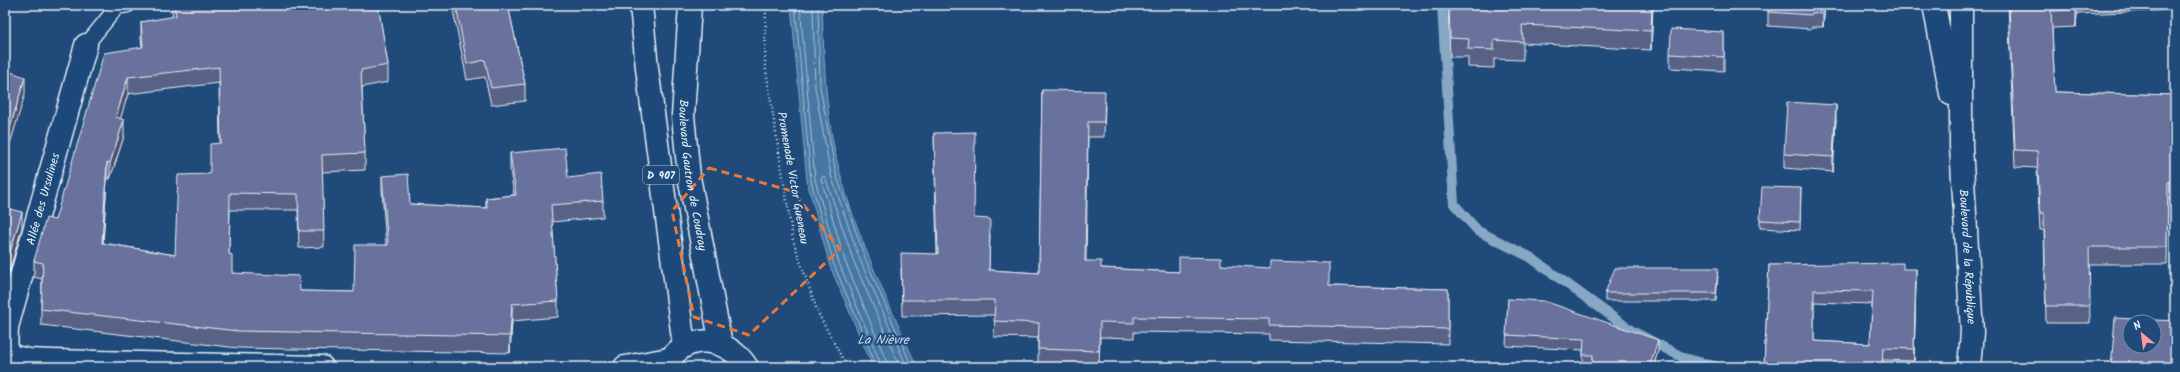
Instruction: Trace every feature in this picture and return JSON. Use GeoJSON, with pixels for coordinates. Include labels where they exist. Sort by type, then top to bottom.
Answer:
{"type":"FeatureCollection","features":[{"type":"Feature","properties":{"kind":"main road","name":"D 907"},"geometry":{"type":"LineString","coordinates":[[641,5],[672,357]]}},
{"type":"Feature","properties":{"kind":"main road","name":"Boulevard Gautron de Coudray"},"geometry":{"type":"LineString","coordinates":[[690,5],[683,116],[689,177],[721,344]]}},
{"type":"Feature","properties":{"kind":"main road","name":"Boulevard de la République"},"geometry":{"type":"LineString","coordinates":[[1934,5],[1961,146]]}},
{"type":"Feature","properties":{"kind":"main road","name":"Boulevard de la République"},"geometry":{"type":"LineString","coordinates":[[1961,5],[1961,146],[1972,332],[1970,367]]}},
{"type":"Feature","properties":{"kind":"main road","name":"Allée des Ursulines"},"geometry":{"type":"LineString","coordinates":[[6,355],[7,327],[86,45]]}},
{"type":"Feature","properties":{"kind":"main road"},"geometry":{"type":"LineString","coordinates":[[625,367],[672,357],[709,341],[721,344],[740,357],[747,367]]}},
{"type":"Feature","properties":{"kind":"main road"},"geometry":{"type":"LineString","coordinates":[[6,355],[29,363],[322,367]]}},
{"type":"Feature","properties":{"kind":"lane"},"geometry":{"type":"LineString","coordinates":[[86,45],[117,7],[128,5]]}},
{"type":"Feature","properties":{"kind":"path","name":"Promenade Victor Gueneau"},"geometry":{"type":"LineString","coordinates":[[766,5],[765,64],[792,240],[818,313],[847,367]]}},
{"type":"Feature","properties":{"kind":"highlighted area"},"geometry":{"type":"Polygon","coordinates":[[[709,168],[792,191],[840,249],[749,335],[694,317],[672,211],[709,168]]]}},
{"type":"Feature","properties":{"kind":"water","name":"La Nièvre"},"geometry":{"type":"Polygon","coordinates":[[[791,5],[822,5],[828,110],[840,173],[847,198],[865,247],[917,367],[873,367],[830,266],[807,181],[791,5]]]}},
{"type":"Feature","properties":{"kind":"building"},"geometry":{"type":"Polygon","coordinates":[[[174,5],[378,5],[388,65],[361,70],[365,153],[322,155],[324,231],[299,231],[298,194],[230,193],[229,254],[232,255],[232,273],[299,276],[300,291],[354,292],[355,245],[388,245],[382,176],[408,174],[410,204],[487,208],[486,198],[516,195],[510,153],[565,148],[568,178],[601,174],[603,201],[551,205],[558,301],[512,304],[510,336],[238,331],[41,309],[43,263],[34,261],[46,218],[55,220],[104,53],[143,47],[141,22],[176,16],[174,5]],[[219,67],[128,77],[116,117],[124,120],[110,163],[107,162],[102,243],[175,255],[178,175],[210,174],[210,144],[221,143],[219,67]]]}},
{"type":"Feature","properties":{"kind":"building"},"geometry":{"type":"Polygon","coordinates":[[[456,5],[508,5],[525,84],[491,88],[485,60],[467,64],[456,5]]]}},
{"type":"Feature","properties":{"kind":"building"},"geometry":{"type":"Polygon","coordinates":[[[1449,5],[1652,5],[1651,31],[1522,25],[1523,42],[1494,40],[1494,50],[1468,49],[1469,39],[1450,38],[1449,5]]]}},
{"type":"Feature","properties":{"kind":"building"},"geometry":{"type":"Polygon","coordinates":[[[1768,5],[1824,5],[1823,13],[1812,13],[1811,15],[1768,12],[1768,5]]]}},
{"type":"Feature","properties":{"kind":"building"},"geometry":{"type":"Polygon","coordinates":[[[2009,5],[2076,5],[2076,10],[2051,11],[2055,92],[2175,95],[2175,182],[2168,182],[2167,247],[2089,247],[2090,306],[2046,306],[2044,213],[2040,213],[2037,151],[2015,150],[2009,5]]]}},
{"type":"Feature","properties":{"kind":"building"},"geometry":{"type":"Polygon","coordinates":[[[1671,29],[1724,32],[1724,57],[1670,54],[1671,29]]]}},
{"type":"Feature","properties":{"kind":"building"},"geometry":{"type":"Polygon","coordinates":[[[5,70],[25,77],[5,145],[5,70]]]}},
{"type":"Feature","properties":{"kind":"building"},"geometry":{"type":"Polygon","coordinates":[[[1042,90],[1105,91],[1104,122],[1088,122],[1085,261],[1101,261],[1101,268],[1179,272],[1179,257],[1221,258],[1221,265],[1270,268],[1270,261],[1329,263],[1329,286],[1448,289],[1448,329],[1269,325],[1269,319],[1134,317],[1134,323],[1100,322],[1099,351],[1038,349],[1039,323],[994,321],[995,300],[902,300],[901,253],[938,254],[934,133],[975,132],[974,218],[990,219],[989,270],[1039,273],[1042,90]]]}},
{"type":"Feature","properties":{"kind":"building"},"geometry":{"type":"Polygon","coordinates":[[[1787,102],[1836,105],[1833,157],[1784,154],[1787,102]]]}},
{"type":"Feature","properties":{"kind":"building"},"geometry":{"type":"Polygon","coordinates":[[[1762,187],[1801,188],[1800,222],[1760,220],[1762,187]]]}},
{"type":"Feature","properties":{"kind":"building"},"geometry":{"type":"Polygon","coordinates":[[[5,208],[22,212],[9,256],[5,255],[5,208]]]}},
{"type":"Feature","properties":{"kind":"building"},"geometry":{"type":"Polygon","coordinates":[[[1903,263],[1903,269],[1916,269],[1914,349],[1883,348],[1882,367],[1764,365],[1769,265],[1903,263]],[[1814,290],[1814,341],[1870,344],[1873,291],[1814,290]]]}},
{"type":"Feature","properties":{"kind":"building"},"geometry":{"type":"Polygon","coordinates":[[[1615,268],[1718,268],[1716,293],[1605,293],[1615,268]]]}},
{"type":"Feature","properties":{"kind":"building"},"geometry":{"type":"Polygon","coordinates":[[[1508,299],[1544,301],[1658,340],[1650,365],[1592,364],[1593,355],[1583,355],[1584,339],[1506,335],[1508,299]]]}},
{"type":"Feature","properties":{"kind":"building"},"geometry":{"type":"Polygon","coordinates":[[[2115,318],[2122,318],[2122,354],[2162,354],[2162,320],[2175,321],[2175,367],[2111,367],[2115,318]]]}},
{"type":"Feature","properties":{"kind":"waterway"},"geometry":{"type":"LineString","coordinates":[[1442,5],[1454,204],[1478,231],[1530,257],[1632,331],[1684,358],[1718,367]]}}]}
